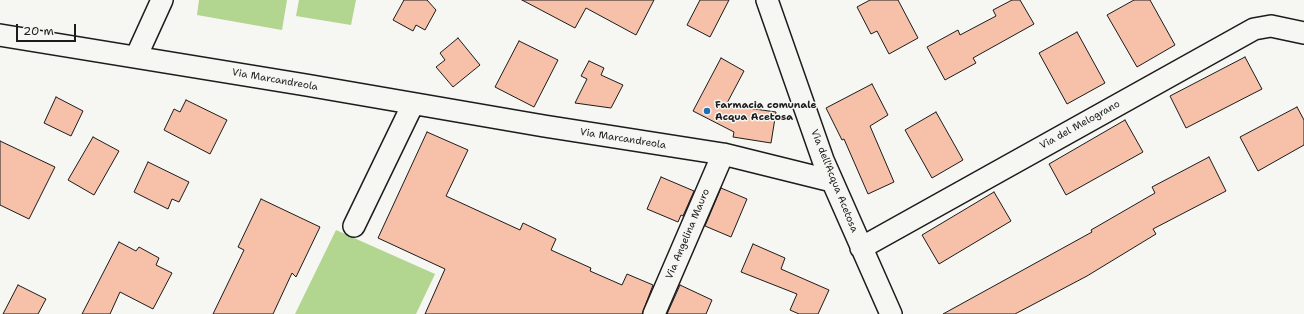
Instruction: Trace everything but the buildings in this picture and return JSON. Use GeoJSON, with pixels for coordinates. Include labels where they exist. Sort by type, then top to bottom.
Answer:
{"type":"FeatureCollection","features":[{"type":"Feature","properties":{"kind":"street"},"geometry":{"type":"LineString","coordinates":[[136,57],[162,0]]}},
{"type":"Feature","properties":{"kind":"street","name":"Via dell'Acqua Acetosa"},"geometry":{"type":"LineString","coordinates":[[767,0],[775,26],[832,181],[891,314]]}},
{"type":"Feature","properties":{"kind":"street","name":"Via del Melograno"},"geometry":{"type":"LineString","coordinates":[[861,248],[1254,30],[1271,26],[1304,33]]}},
{"type":"Feature","properties":{"kind":"street","name":"Via Marcandreola"},"geometry":{"type":"LineString","coordinates":[[0,35],[723,154],[832,181]]}},
{"type":"Feature","properties":{"kind":"street"},"geometry":{"type":"LineString","coordinates":[[354,226],[413,104]]}},
{"type":"Feature","properties":{"kind":"street","name":"Via Angelina Mauro"},"geometry":{"type":"LineString","coordinates":[[654,314],[723,154]]}},
{"type":"Feature","properties":{"kind":"green space"},"geometry":{"type":"Polygon","coordinates":[[[199,0],[287,0],[282,30],[197,15],[199,0]]]}},
{"type":"Feature","properties":{"kind":"green space"},"geometry":{"type":"Polygon","coordinates":[[[299,0],[356,0],[351,25],[296,16],[299,0]]]}},
{"type":"Feature","properties":{"kind":"green space"},"geometry":{"type":"Polygon","coordinates":[[[336,230],[435,274],[416,314],[295,314],[336,230]]]}},
{"type":"Feature","properties":{"kind":"place","name":"Farmacia comunale Acqua Acetosa"},"geometry":{"type":"Point","coordinates":[707,111]}}]}
